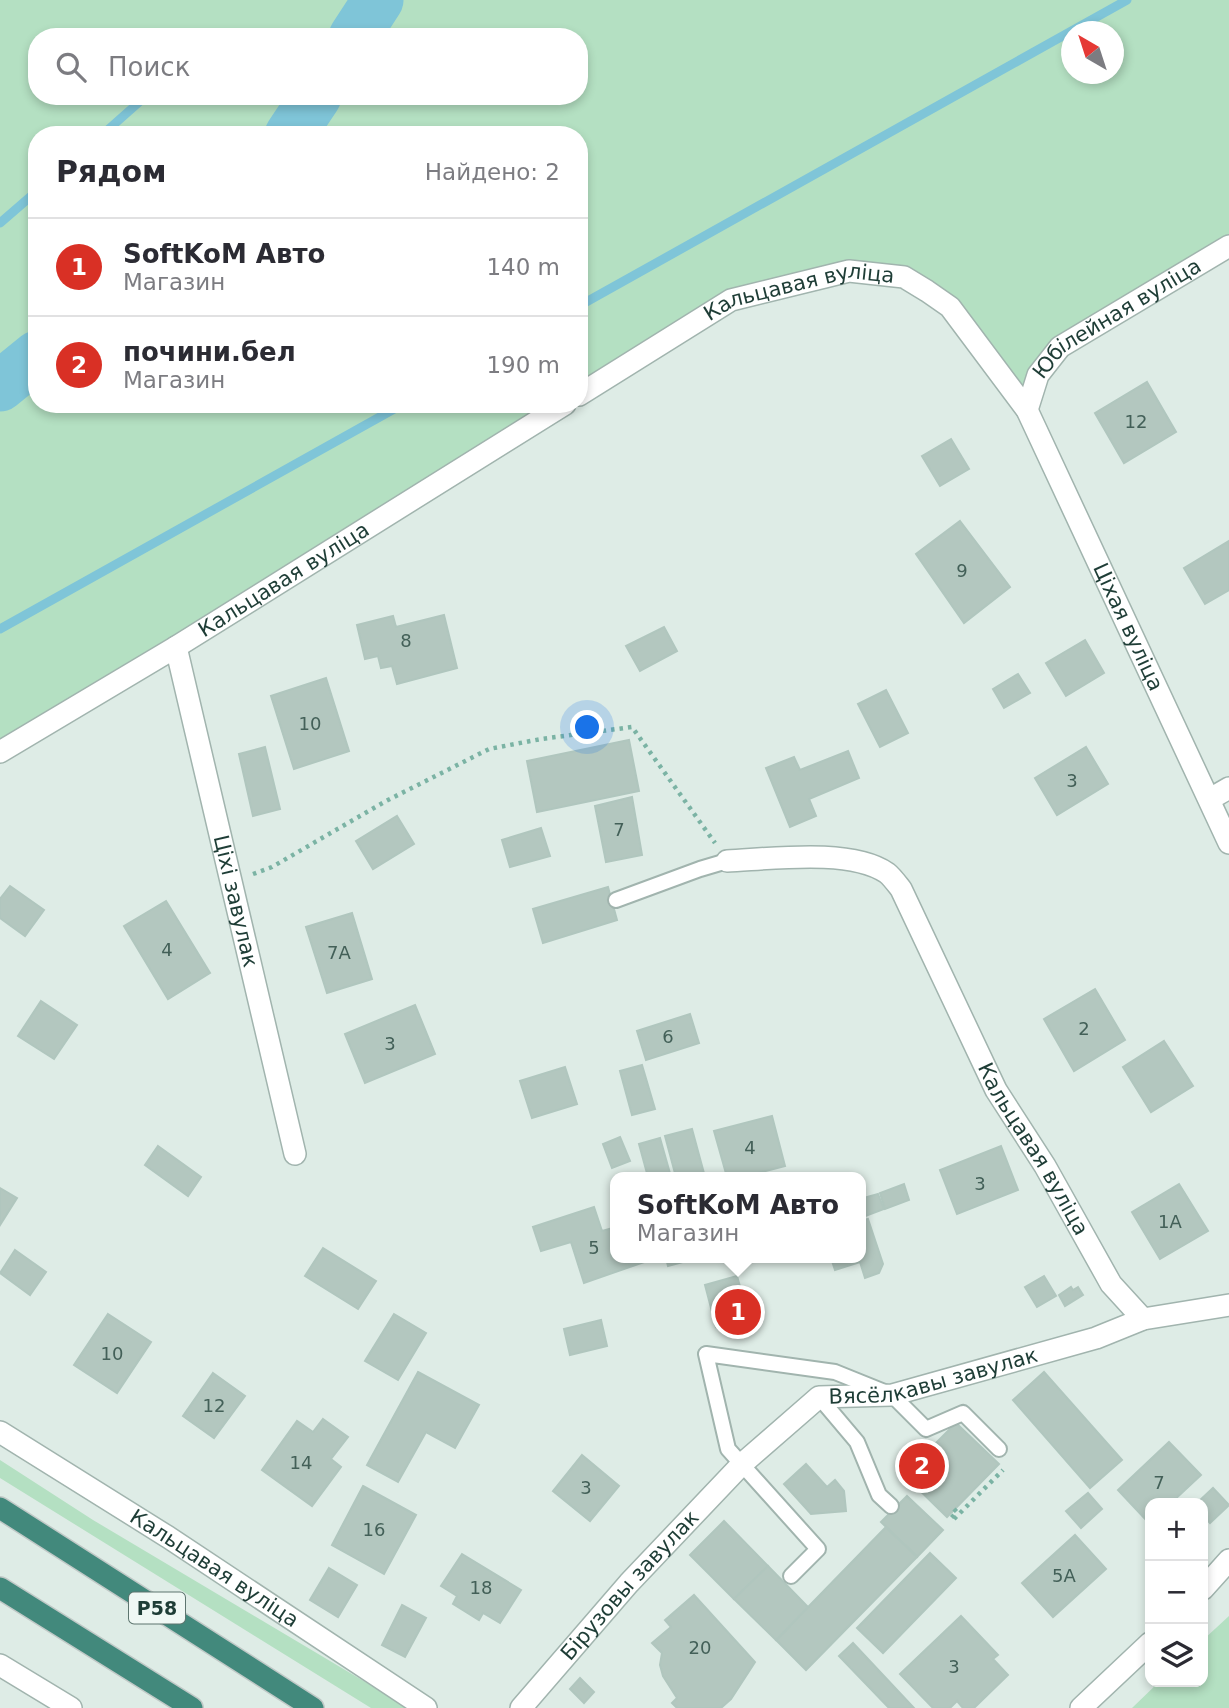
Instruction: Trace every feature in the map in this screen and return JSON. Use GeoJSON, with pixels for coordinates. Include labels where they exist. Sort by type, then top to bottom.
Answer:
{"type":"FeatureCollection","features":[{"type":"Feature","properties":{"kind":"highway","name":"Р58"},"geometry":{"type":"LineString","coordinates":[[0,1508],[313,1708]]}},
{"type":"Feature","properties":{"kind":"highway"},"geometry":{"type":"LineString","coordinates":[[0,1588],[192,1708]]}},
{"type":"Feature","properties":{"kind":"street","name":"Юбілейная вуліца"},"geometry":{"type":"LineString","coordinates":[[1027,410],[1038,376],[1060,347],[1229,246]]}},
{"type":"Feature","properties":{"kind":"street","name":"Кальцавая вуліца"},"geometry":{"type":"LineString","coordinates":[[588,389],[731,300],[849,271],[904,277],[950,307],[1027,410]]}},
{"type":"Feature","properties":{"kind":"street","name":"Ціхая вуліца"},"geometry":{"type":"LineString","coordinates":[[1027,410],[1229,843]]}},
{"type":"Feature","properties":{"kind":"street","name":"Кальцавая вуліца"},"geometry":{"type":"LineString","coordinates":[[0,752],[176,647],[551,413]]}},
{"type":"Feature","properties":{"kind":"street","name":"Ціхі завулак"},"geometry":{"type":"LineString","coordinates":[[176,647],[295,1154]]}},
{"type":"Feature","properties":{"kind":"street"},"geometry":{"type":"LineString","coordinates":[[1210,799],[1229,788]]}},
{"type":"Feature","properties":{"kind":"street","name":"Кальцавая вуліца"},"geometry":{"type":"LineString","coordinates":[[727,861],[827,857],[867,864],[887,874],[901,889],[996,1090],[1045,1166],[1111,1284],[1143,1319]]}},
{"type":"Feature","properties":{"kind":"street"},"geometry":{"type":"LineString","coordinates":[[1143,1319],[1229,1305]]}},
{"type":"Feature","properties":{"kind":"street","name":"Вясёлкавы завулак"},"geometry":{"type":"LineString","coordinates":[[742,1464],[818,1397],[892,1395],[1096,1338],[1143,1319]]}},
{"type":"Feature","properties":{"kind":"street","name":"Кальцавая вуліца"},"geometry":{"type":"LineString","coordinates":[[0,1432],[168,1536],[426,1708]]}},
{"type":"Feature","properties":{"kind":"street","name":"Бірузовы завулак"},"geometry":{"type":"LineString","coordinates":[[520,1708],[629,1583],[742,1464]]}},
{"type":"Feature","properties":{"kind":"street"},"geometry":{"type":"LineString","coordinates":[[1208,1583],[1229,1560]]}},
{"type":"Feature","properties":{"kind":"street"},"geometry":{"type":"LineString","coordinates":[[1081,1708],[1145,1648]]}},
{"type":"Feature","properties":{"kind":"street"},"geometry":{"type":"LineString","coordinates":[[3,1673],[71,1708]]}},
{"type":"Feature","properties":{"kind":"lane"},"geometry":{"type":"LineString","coordinates":[[616,900],[727,861]]}},
{"type":"Feature","properties":{"kind":"lane"},"geometry":{"type":"LineString","coordinates":[[791,1576],[818,1549],[729,1449],[706,1354],[835,1371],[892,1395],[926,1429],[963,1413],[999,1449]]}},
{"type":"Feature","properties":{"kind":"lane"},"geometry":{"type":"LineString","coordinates":[[818,1397],[857,1442],[879,1494],[891,1506]]}},
{"type":"Feature","properties":{"kind":"path"},"geometry":{"type":"LineString","coordinates":[[231,881],[272,867],[386,801],[489,749],[632,727],[727,861]]}},
{"type":"Feature","properties":{"kind":"path"},"geometry":{"type":"LineString","coordinates":[[954,1509],[957,1512],[951,1518],[953,1520],[1012,1462],[999,1449]]}},
{"type":"Feature","properties":{"kind":"green space"},"geometry":{"type":"Polygon","coordinates":[[[0,0],[1229,0],[1229,246],[1060,347],[1027,410],[927,291],[849,271],[731,300],[588,389],[588,126],[28,126],[28,413],[550,413],[0,752],[0,0]]]}},
{"type":"Feature","properties":{"kind":"green space"},"geometry":{"type":"Polygon","coordinates":[[[0,1460],[93,1520],[409,1708],[371,1708],[0,1478],[0,1460]]]}},
{"type":"Feature","properties":{"kind":"green space"},"geometry":{"type":"Polygon","coordinates":[[[1229,1616],[1229,1708],[1132,1708],[1154,1687],[1208,1687],[1208,1635],[1229,1616]]]}},
{"type":"Feature","properties":{"kind":"building"},"geometry":{"type":"Polygon","coordinates":[[[1147,382],[1176,432],[1124,463],[1095,413],[1147,382]]]}},
{"type":"Feature","properties":{"kind":"building"},"geometry":{"type":"Polygon","coordinates":[[[951,439],[969,469],[940,486],[922,456],[951,439]]]}},
{"type":"Feature","properties":{"kind":"building"},"geometry":{"type":"Polygon","coordinates":[[[960,521],[1010,587],[964,623],[916,554],[960,521]]]}},
{"type":"Feature","properties":{"kind":"building"},"geometry":{"type":"Polygon","coordinates":[[[1229,541],[1229,590],[1205,604],[1184,568],[1229,541]]]}},
{"type":"Feature","properties":{"kind":"building"},"geometry":{"type":"Polygon","coordinates":[[[444,615],[457,668],[397,684],[392,666],[381,668],[378,656],[365,659],[357,625],[393,616],[396,627],[444,615]]]}},
{"type":"Feature","properties":{"kind":"building"},"geometry":{"type":"Polygon","coordinates":[[[664,627],[677,651],[640,671],[626,646],[664,627]]]}},
{"type":"Feature","properties":{"kind":"building"},"geometry":{"type":"Polygon","coordinates":[[[1085,640],[1104,673],[1066,696],[1046,663],[1085,640]]]}},
{"type":"Feature","properties":{"kind":"building"},"geometry":{"type":"Polygon","coordinates":[[[1018,674],[1030,693],[1004,708],[993,689],[1018,674]]]}},
{"type":"Feature","properties":{"kind":"building"},"geometry":{"type":"Polygon","coordinates":[[[326,678],[349,751],[294,769],[271,696],[326,678]]]}},
{"type":"Feature","properties":{"kind":"building"},"geometry":{"type":"Polygon","coordinates":[[[886,690],[908,733],[880,747],[858,704],[886,690]]]}},
{"type":"Feature","properties":{"kind":"building"},"geometry":{"type":"Polygon","coordinates":[[[629,740],[639,791],[537,812],[527,761],[629,740]]]}},
{"type":"Feature","properties":{"kind":"building"},"geometry":{"type":"Polygon","coordinates":[[[265,747],[280,809],[253,816],[239,754],[265,747]]]}},
{"type":"Feature","properties":{"kind":"building"},"geometry":{"type":"Polygon","coordinates":[[[1086,747],[1108,784],[1057,815],[1035,778],[1086,747]]]}},
{"type":"Feature","properties":{"kind":"building"},"geometry":{"type":"Polygon","coordinates":[[[848,751],[859,778],[809,799],[816,816],[790,827],[766,768],[794,757],[800,770],[848,751]]]}},
{"type":"Feature","properties":{"kind":"building"},"geometry":{"type":"Polygon","coordinates":[[[632,797],[642,855],[606,862],[595,806],[632,797]]]}},
{"type":"Feature","properties":{"kind":"building"},"geometry":{"type":"Polygon","coordinates":[[[397,816],[414,844],[373,869],[356,841],[397,816]]]}},
{"type":"Feature","properties":{"kind":"building"},"geometry":{"type":"Polygon","coordinates":[[[541,828],[550,856],[510,867],[502,840],[541,828]]]}},
{"type":"Feature","properties":{"kind":"building"},"geometry":{"type":"Polygon","coordinates":[[[10,886],[44,910],[25,936],[0,918],[0,899],[10,886]]]}},
{"type":"Feature","properties":{"kind":"building"},"geometry":{"type":"Polygon","coordinates":[[[608,887],[617,920],[543,943],[533,909],[608,887]]]}},
{"type":"Feature","properties":{"kind":"building"},"geometry":{"type":"Polygon","coordinates":[[[166,901],[210,973],[168,999],[124,926],[166,901]]]}},
{"type":"Feature","properties":{"kind":"building"},"geometry":{"type":"Polygon","coordinates":[[[352,913],[372,979],[327,993],[306,927],[352,913]]]}},
{"type":"Feature","properties":{"kind":"building"},"geometry":{"type":"Polygon","coordinates":[[[1095,989],[1125,1040],[1074,1071],[1044,1019],[1095,989]]]}},
{"type":"Feature","properties":{"kind":"building"},"geometry":{"type":"Polygon","coordinates":[[[41,1001],[77,1025],[54,1059],[18,1036],[41,1001]]]}},
{"type":"Feature","properties":{"kind":"building"},"geometry":{"type":"Polygon","coordinates":[[[415,1005],[435,1054],[365,1083],[345,1034],[415,1005]]]}},
{"type":"Feature","properties":{"kind":"building"},"geometry":{"type":"Polygon","coordinates":[[[690,1014],[699,1043],[646,1060],[637,1031],[690,1014]]]}},
{"type":"Feature","properties":{"kind":"building"},"geometry":{"type":"Polygon","coordinates":[[[1164,1041],[1193,1086],[1151,1112],[1123,1067],[1164,1041]]]}},
{"type":"Feature","properties":{"kind":"building"},"geometry":{"type":"Polygon","coordinates":[[[642,1065],[655,1109],[632,1115],[620,1071],[642,1065]]]}},
{"type":"Feature","properties":{"kind":"building"},"geometry":{"type":"Polygon","coordinates":[[[565,1067],[577,1104],[532,1118],[520,1081],[565,1067]]]}},
{"type":"Feature","properties":{"kind":"building"},"geometry":{"type":"Polygon","coordinates":[[[772,1116],[785,1166],[762,1172],[726,1172],[714,1131],[772,1116]]]}},
{"type":"Feature","properties":{"kind":"building"},"geometry":{"type":"Polygon","coordinates":[[[692,1129],[704,1172],[675,1172],[665,1136],[692,1129]]]}},
{"type":"Feature","properties":{"kind":"building"},"geometry":{"type":"Polygon","coordinates":[[[620,1137],[630,1161],[612,1168],[603,1144],[620,1137]]]}},
{"type":"Feature","properties":{"kind":"building"},"geometry":{"type":"Polygon","coordinates":[[[660,1138],[670,1172],[647,1172],[639,1144],[660,1138]]]}},
{"type":"Feature","properties":{"kind":"building"},"geometry":{"type":"Polygon","coordinates":[[[158,1146],[201,1177],[188,1196],[145,1165],[158,1146]]]}},
{"type":"Feature","properties":{"kind":"building"},"geometry":{"type":"Polygon","coordinates":[[[1001,1146],[1018,1190],[957,1214],[940,1170],[1001,1146]]]}},
{"type":"Feature","properties":{"kind":"building"},"geometry":{"type":"Polygon","coordinates":[[[904,1184],[909,1200],[885,1209],[880,1193],[904,1184]]]}},
{"type":"Feature","properties":{"kind":"building"},"geometry":{"type":"Polygon","coordinates":[[[1179,1184],[1208,1231],[1160,1259],[1132,1212],[1179,1184]]]}},
{"type":"Feature","properties":{"kind":"building"},"geometry":{"type":"Polygon","coordinates":[[[0,1188],[17,1198],[0,1225],[0,1188]]]}},
{"type":"Feature","properties":{"kind":"building"},"geometry":{"type":"Polygon","coordinates":[[[878,1194],[884,1209],[866,1216],[866,1197],[878,1194]]]}},
{"type":"Feature","properties":{"kind":"building"},"geometry":{"type":"Polygon","coordinates":[[[594,1207],[602,1231],[610,1229],[610,1263],[641,1263],[584,1283],[571,1242],[541,1251],[533,1227],[594,1207]]]}},
{"type":"Feature","properties":{"kind":"building"},"geometry":{"type":"Polygon","coordinates":[[[866,1220],[883,1264],[879,1273],[865,1278],[860,1263],[866,1263],[866,1220]]]}},
{"type":"Feature","properties":{"kind":"building"},"geometry":{"type":"Polygon","coordinates":[[[323,1248],[376,1281],[358,1309],[305,1276],[323,1248]]]}},
{"type":"Feature","properties":{"kind":"building"},"geometry":{"type":"Polygon","coordinates":[[[15,1250],[46,1272],[30,1295],[0,1273],[15,1250]]]}},
{"type":"Feature","properties":{"kind":"building"},"geometry":{"type":"Polygon","coordinates":[[[833,1263],[857,1263],[835,1270],[833,1263]]]}},
{"type":"Feature","properties":{"kind":"building"},"geometry":{"type":"Polygon","coordinates":[[[737,1276],[749,1318],[716,1327],[705,1285],[737,1276]]]}},
{"type":"Feature","properties":{"kind":"building"},"geometry":{"type":"Polygon","coordinates":[[[1044,1276],[1056,1296],[1037,1307],[1025,1287],[1044,1276]]]}},
{"type":"Feature","properties":{"kind":"building"},"geometry":{"type":"Polygon","coordinates":[[[1071,1287],[1073,1290],[1078,1287],[1083,1295],[1065,1306],[1059,1295],[1071,1287]]]}},
{"type":"Feature","properties":{"kind":"building"},"geometry":{"type":"Polygon","coordinates":[[[108,1314],[151,1342],[117,1393],[74,1365],[108,1314]]]}},
{"type":"Feature","properties":{"kind":"building"},"geometry":{"type":"Polygon","coordinates":[[[394,1314],[426,1333],[398,1380],[365,1361],[394,1314]]]}},
{"type":"Feature","properties":{"kind":"building"},"geometry":{"type":"Polygon","coordinates":[[[601,1320],[607,1346],[570,1355],[564,1329],[601,1320]]]}},
{"type":"Feature","properties":{"kind":"building"},"geometry":{"type":"Polygon","coordinates":[[[418,1372],[479,1405],[455,1448],[426,1432],[398,1482],[367,1465],[418,1372]]]}},
{"type":"Feature","properties":{"kind":"building"},"geometry":{"type":"Polygon","coordinates":[[[1044,1372],[1122,1460],[1090,1488],[1013,1400],[1044,1372]]]}},
{"type":"Feature","properties":{"kind":"building"},"geometry":{"type":"Polygon","coordinates":[[[213,1373],[245,1396],[214,1438],[183,1416],[213,1373]]]}},
{"type":"Feature","properties":{"kind":"building"},"geometry":{"type":"Polygon","coordinates":[[[323,1419],[348,1437],[331,1459],[341,1467],[312,1506],[262,1470],[297,1421],[313,1432],[323,1419]]]}},
{"type":"Feature","properties":{"kind":"building"},"geometry":{"type":"Polygon","coordinates":[[[956,1423],[999,1464],[947,1517],[904,1475],[956,1423]]]}},
{"type":"Feature","properties":{"kind":"building"},"geometry":{"type":"Polygon","coordinates":[[[1169,1442],[1201,1475],[1176,1498],[1145,1498],[1145,1519],[1118,1490],[1169,1442]]]}},
{"type":"Feature","properties":{"kind":"building"},"geometry":{"type":"Polygon","coordinates":[[[582,1455],[619,1486],[590,1521],[553,1491],[582,1455]]]}},
{"type":"Feature","properties":{"kind":"building"},"geometry":{"type":"Polygon","coordinates":[[[806,1464],[827,1487],[835,1480],[844,1491],[846,1511],[811,1514],[784,1484],[806,1464]]]}},
{"type":"Feature","properties":{"kind":"building"},"geometry":{"type":"Polygon","coordinates":[[[363,1486],[416,1515],[384,1574],[332,1545],[363,1486]]]}},
{"type":"Feature","properties":{"kind":"building"},"geometry":{"type":"Polygon","coordinates":[[[1213,1488],[1229,1505],[1210,1523],[1208,1498],[1202,1498],[1213,1488]]]}},
{"type":"Feature","properties":{"kind":"building"},"geometry":{"type":"Polygon","coordinates":[[[1088,1493],[1102,1509],[1081,1528],[1066,1511],[1088,1493]]]}},
{"type":"Feature","properties":{"kind":"building"},"geometry":{"type":"Polygon","coordinates":[[[907,1496],[943,1530],[917,1557],[881,1522],[907,1496]]]}},
{"type":"Feature","properties":{"kind":"building"},"geometry":{"type":"Polygon","coordinates":[[[724,1521],[768,1566],[734,1599],[690,1555],[724,1521]]]}},
{"type":"Feature","properties":{"kind":"building"},"geometry":{"type":"Polygon","coordinates":[[[886,1527],[917,1557],[806,1670],[776,1640],[886,1527]]]}},
{"type":"Feature","properties":{"kind":"building"},"geometry":{"type":"Polygon","coordinates":[[[1075,1535],[1106,1569],[1053,1617],[1022,1583],[1075,1535]]]}},
{"type":"Feature","properties":{"kind":"building"},"geometry":{"type":"Polygon","coordinates":[[[930,1553],[956,1578],[883,1653],[857,1628],[930,1553]]]}},
{"type":"Feature","properties":{"kind":"building"},"geometry":{"type":"Polygon","coordinates":[[[462,1554],[521,1590],[500,1623],[483,1613],[479,1620],[453,1604],[457,1596],[441,1586],[462,1554]]]}},
{"type":"Feature","properties":{"kind":"building"},"geometry":{"type":"Polygon","coordinates":[[[768,1566],[808,1607],[776,1640],[734,1599],[768,1566]]]}},
{"type":"Feature","properties":{"kind":"building"},"geometry":{"type":"Polygon","coordinates":[[[329,1568],[357,1585],[338,1617],[310,1600],[329,1568]]]}},
{"type":"Feature","properties":{"kind":"building"},"geometry":{"type":"Polygon","coordinates":[[[694,1595],[755,1662],[731,1699],[721,1708],[677,1708],[672,1703],[677,1698],[663,1676],[660,1665],[662,1653],[652,1643],[671,1627],[665,1620],[694,1595]]]}},
{"type":"Feature","properties":{"kind":"building"},"geometry":{"type":"Polygon","coordinates":[[[402,1605],[426,1618],[405,1657],[382,1645],[402,1605]]]}},
{"type":"Feature","properties":{"kind":"building"},"geometry":{"type":"Polygon","coordinates":[[[961,1616],[998,1655],[993,1659],[1008,1675],[974,1708],[963,1708],[957,1701],[950,1708],[933,1708],[900,1674],[961,1616]]]}},
{"type":"Feature","properties":{"kind":"building"},"geometry":{"type":"Polygon","coordinates":[[[853,1643],[914,1708],[889,1708],[839,1656],[853,1643]]]}},
{"type":"Feature","properties":{"kind":"building"},"geometry":{"type":"Polygon","coordinates":[[[580,1678],[594,1692],[584,1703],[570,1689],[580,1678]]]}},
{"type":"Feature","properties":{"kind":"waterway"},"geometry":{"type":"LineString","coordinates":[[360,28],[378,0]]}},
{"type":"Feature","properties":{"kind":"waterway"},"geometry":{"type":"LineString","coordinates":[[588,301],[1127,0]]}},
{"type":"Feature","properties":{"kind":"waterway"},"geometry":{"type":"LineString","coordinates":[[112,126],[136,105]]}},
{"type":"Feature","properties":{"kind":"waterway"},"geometry":{"type":"LineString","coordinates":[[296,126],[310,105]]}},
{"type":"Feature","properties":{"kind":"waterway"},"geometry":{"type":"LineString","coordinates":[[0,223],[28,199]]}},
{"type":"Feature","properties":{"kind":"waterway"},"geometry":{"type":"LineString","coordinates":[[0,386],[28,363]]}},
{"type":"Feature","properties":{"kind":"waterway"},"geometry":{"type":"LineString","coordinates":[[0,629],[387,413]]}},
{"type":"Feature","properties":{"kind":"place","name":"SoftKoM Авто"},"geometry":{"type":"Point","coordinates":[738,1312]}},
{"type":"Feature","properties":{"kind":"place","name":"почини.бел"},"geometry":{"type":"Point","coordinates":[922,1466]}}]}
